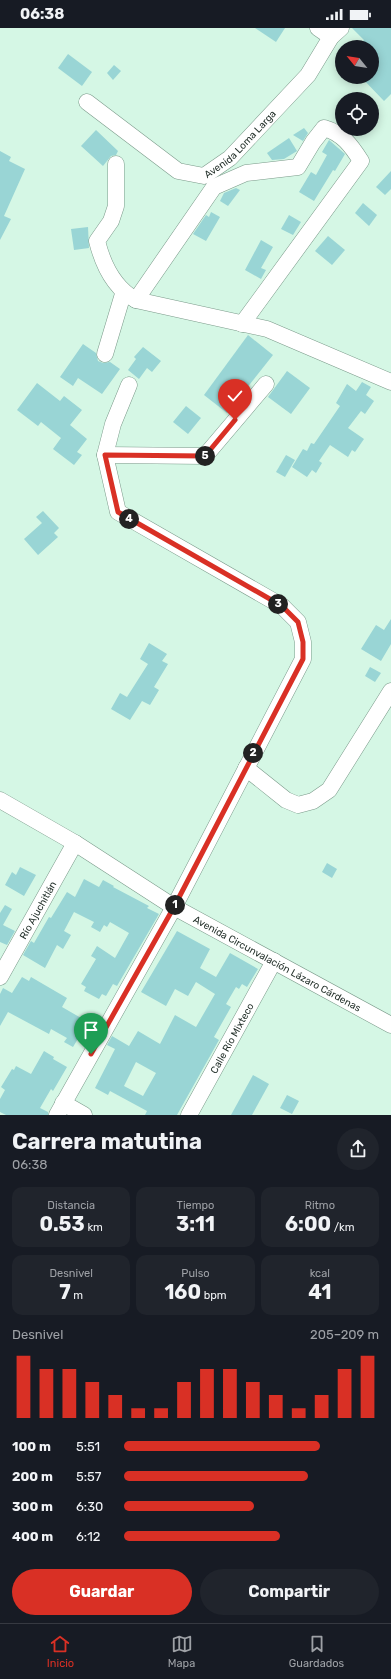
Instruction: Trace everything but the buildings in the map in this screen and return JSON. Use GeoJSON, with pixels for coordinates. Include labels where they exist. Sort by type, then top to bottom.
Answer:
{"type":"FeatureCollection","features":[{"type":"Feature","properties":{"kind":"street","name":"Avenida Loma Larga"},"geometry":{"type":"LineString","coordinates":[[87,102],[178,171],[204,176],[230,158],[308,74],[330,31]]}},
{"type":"Feature","properties":{"kind":"street"},"geometry":{"type":"LineString","coordinates":[[105,354],[130,297],[214,187],[246,173],[298,167],[312,142],[324,128],[334,131],[349,142],[360,161],[242,324]]}},
{"type":"Feature","properties":{"kind":"street"},"geometry":{"type":"LineString","coordinates":[[116,164],[116,206],[111,221],[97,242],[110,275],[130,297],[267,329],[391,382]]}},
{"type":"Feature","properties":{"kind":"street"},"geometry":{"type":"LineString","coordinates":[[105,455],[205,456],[266,384]]}},
{"type":"Feature","properties":{"kind":"street"},"geometry":{"type":"LineString","coordinates":[[81,1114],[60,1109],[174,907],[303,659],[303,642],[298,622],[282,606],[118,512],[105,455],[113,424],[129,385]]}},
{"type":"Feature","properties":{"kind":"street"},"geometry":{"type":"LineString","coordinates":[[246,768],[286,800],[298,805],[313,801],[328,790],[391,691]]}},
{"type":"Feature","properties":{"kind":"street","name":"Avenida Circunvalación Lázaro Cárdenas"},"geometry":{"type":"LineString","coordinates":[[0,800],[75,842],[174,907],[391,1025]]}},
{"type":"Feature","properties":{"kind":"street","name":"Río Ajuchitlán"},"geometry":{"type":"LineString","coordinates":[[0,977],[75,842]]}},
{"type":"Feature","properties":{"kind":"street","name":"Calle Río Mixteco"},"geometry":{"type":"LineString","coordinates":[[189,1115],[274,961]]}},
{"type":"Feature","properties":{"kind":"route"},"geometry":{"type":"LineString","coordinates":[[91,1054],[174,907],[303,659],[303,642],[298,622],[282,606],[118,512],[105,455],[205,456],[235,420]]}}]}
